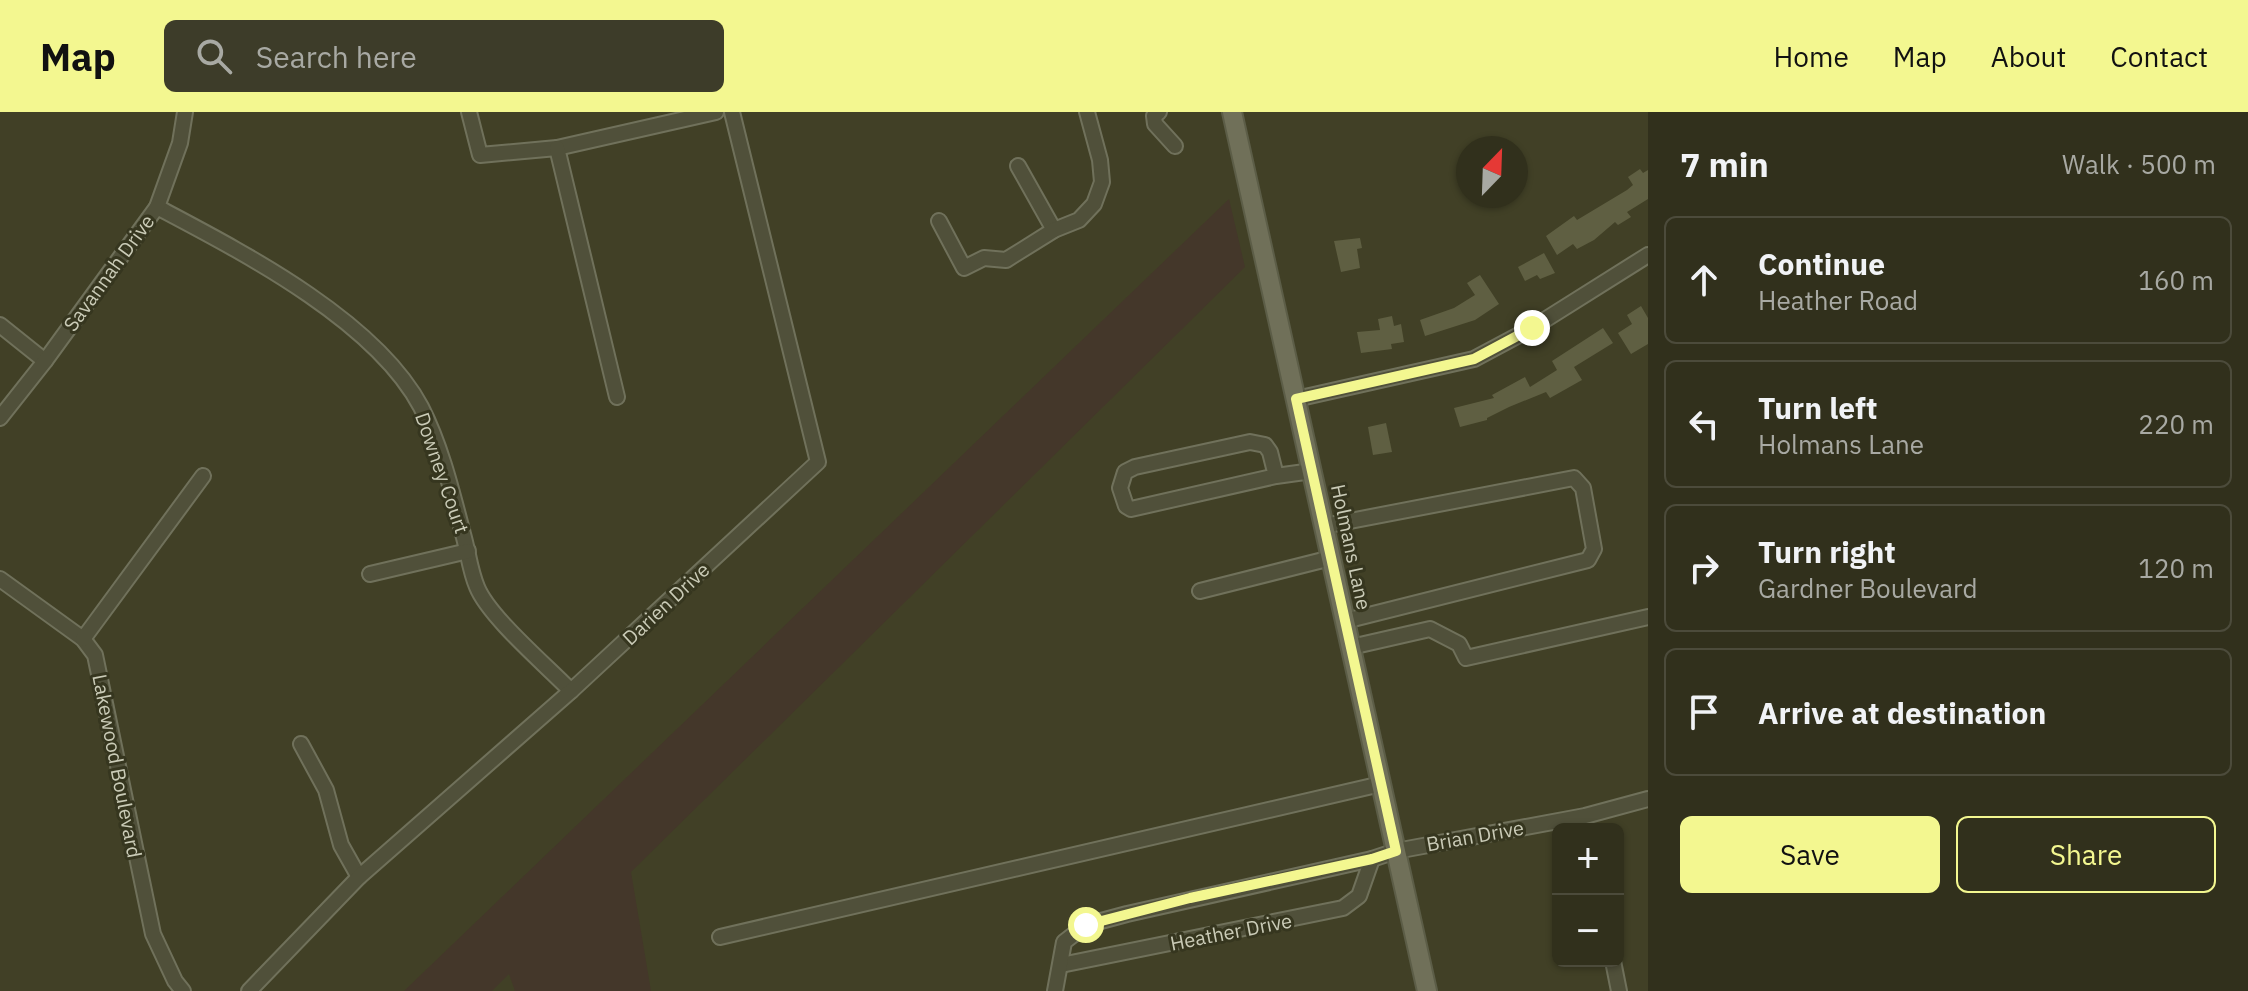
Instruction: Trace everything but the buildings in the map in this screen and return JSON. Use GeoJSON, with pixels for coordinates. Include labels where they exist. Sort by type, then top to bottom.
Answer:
{"type":"FeatureCollection","features":[{"type":"Feature","properties":{"kind":"main road","name":"Holmans Lane"},"geometry":{"type":"LineString","coordinates":[[1232,112],[1427,991]]}},
{"type":"Feature","properties":{"kind":"street","name":"Savannah Drive"},"geometry":{"type":"LineString","coordinates":[[0,418],[157,207],[180,143],[185,112]]}},
{"type":"Feature","properties":{"kind":"street"},"geometry":{"type":"LineString","coordinates":[[469,112],[480,155],[557,148],[716,112]]}},
{"type":"Feature","properties":{"kind":"street","name":"Darien Drive"},"geometry":{"type":"LineString","coordinates":[[249,991],[359,877],[571,691],[818,462],[732,112]]}},
{"type":"Feature","properties":{"kind":"street"},"geometry":{"type":"LineString","coordinates":[[939,221],[964,268],[984,258],[1006,260],[1054,230],[1079,220],[1094,204],[1102,182],[1100,160],[1087,112]]}},
{"type":"Feature","properties":{"kind":"street"},"geometry":{"type":"LineString","coordinates":[[1159,112],[1154,116],[1155,124],[1175,146]]}},
{"type":"Feature","properties":{"kind":"street"},"geometry":{"type":"LineString","coordinates":[[557,148],[617,397]]}},
{"type":"Feature","properties":{"kind":"street"},"geometry":{"type":"LineString","coordinates":[[1018,166],[1054,230]]}},
{"type":"Feature","properties":{"kind":"street","name":"Downey Court"},"geometry":{"type":"LineString","coordinates":[[157,207],[286,279],[388,359],[420,406],[430,430],[452,490],[478,589],[497,615],[571,691]]}},
{"type":"Feature","properties":{"kind":"street"},"geometry":{"type":"LineString","coordinates":[[1296,399],[1474,359],[1532,328],[1648,255]]}},
{"type":"Feature","properties":{"kind":"street"},"geometry":{"type":"LineString","coordinates":[[0,325],[45,361]]}},
{"type":"Feature","properties":{"kind":"street"},"geometry":{"type":"LineString","coordinates":[[1276,476],[1265,445],[1250,442],[1135,467],[1125,472],[1120,488],[1126,506],[1131,509],[1276,476],[1312,471]]}},
{"type":"Feature","properties":{"kind":"street"},"geometry":{"type":"LineString","coordinates":[[83,639],[203,476]]}},
{"type":"Feature","properties":{"kind":"street"},"geometry":{"type":"LineString","coordinates":[[1324,526],[1574,478],[1583,488],[1594,549],[1588,560],[1345,621]]}},
{"type":"Feature","properties":{"kind":"street"},"geometry":{"type":"LineString","coordinates":[[370,574],[468,551]]}},
{"type":"Feature","properties":{"kind":"street"},"geometry":{"type":"LineString","coordinates":[[1200,591],[1331,558]]}},
{"type":"Feature","properties":{"kind":"street","name":"Lakewood Boulevard"},"geometry":{"type":"LineString","coordinates":[[0,579],[83,639],[95,655],[153,934],[175,981],[183,991]]}},
{"type":"Feature","properties":{"kind":"street"},"geometry":{"type":"LineString","coordinates":[[1351,647],[1430,629],[1459,644],[1466,658],[1648,617]]}},
{"type":"Feature","properties":{"kind":"street"},"geometry":{"type":"LineString","coordinates":[[301,744],[326,790],[341,845],[359,877]]}},
{"type":"Feature","properties":{"kind":"street"},"geometry":{"type":"LineString","coordinates":[[720,937],[1381,784]]}},
{"type":"Feature","properties":{"kind":"street","name":"Brian Drive"},"geometry":{"type":"LineString","coordinates":[[1055,991],[1064,942],[1086,925],[1396,851],[1586,822],[1648,799]]}},
{"type":"Feature","properties":{"kind":"street","name":"Heather Drive"},"geometry":{"type":"LineString","coordinates":[[1061,965],[1343,908],[1359,896],[1372,859]]}},
{"type":"Feature","properties":{"kind":"street"},"geometry":{"type":"LineString","coordinates":[[1614,967],[1619,991]]}},
{"type":"Feature","properties":{"kind":"shaded area"},"geometry":{"type":"Polygon","coordinates":[[[1229,199],[1245,267],[631,872],[651,991],[515,991],[509,974],[492,991],[404,991],[1229,199]]]}},
{"type":"Feature","properties":{"kind":"route"},"geometry":{"type":"LineString","coordinates":[[1086,925],[1396,851],[1296,399],[1474,359],[1532,328]]}}]}
